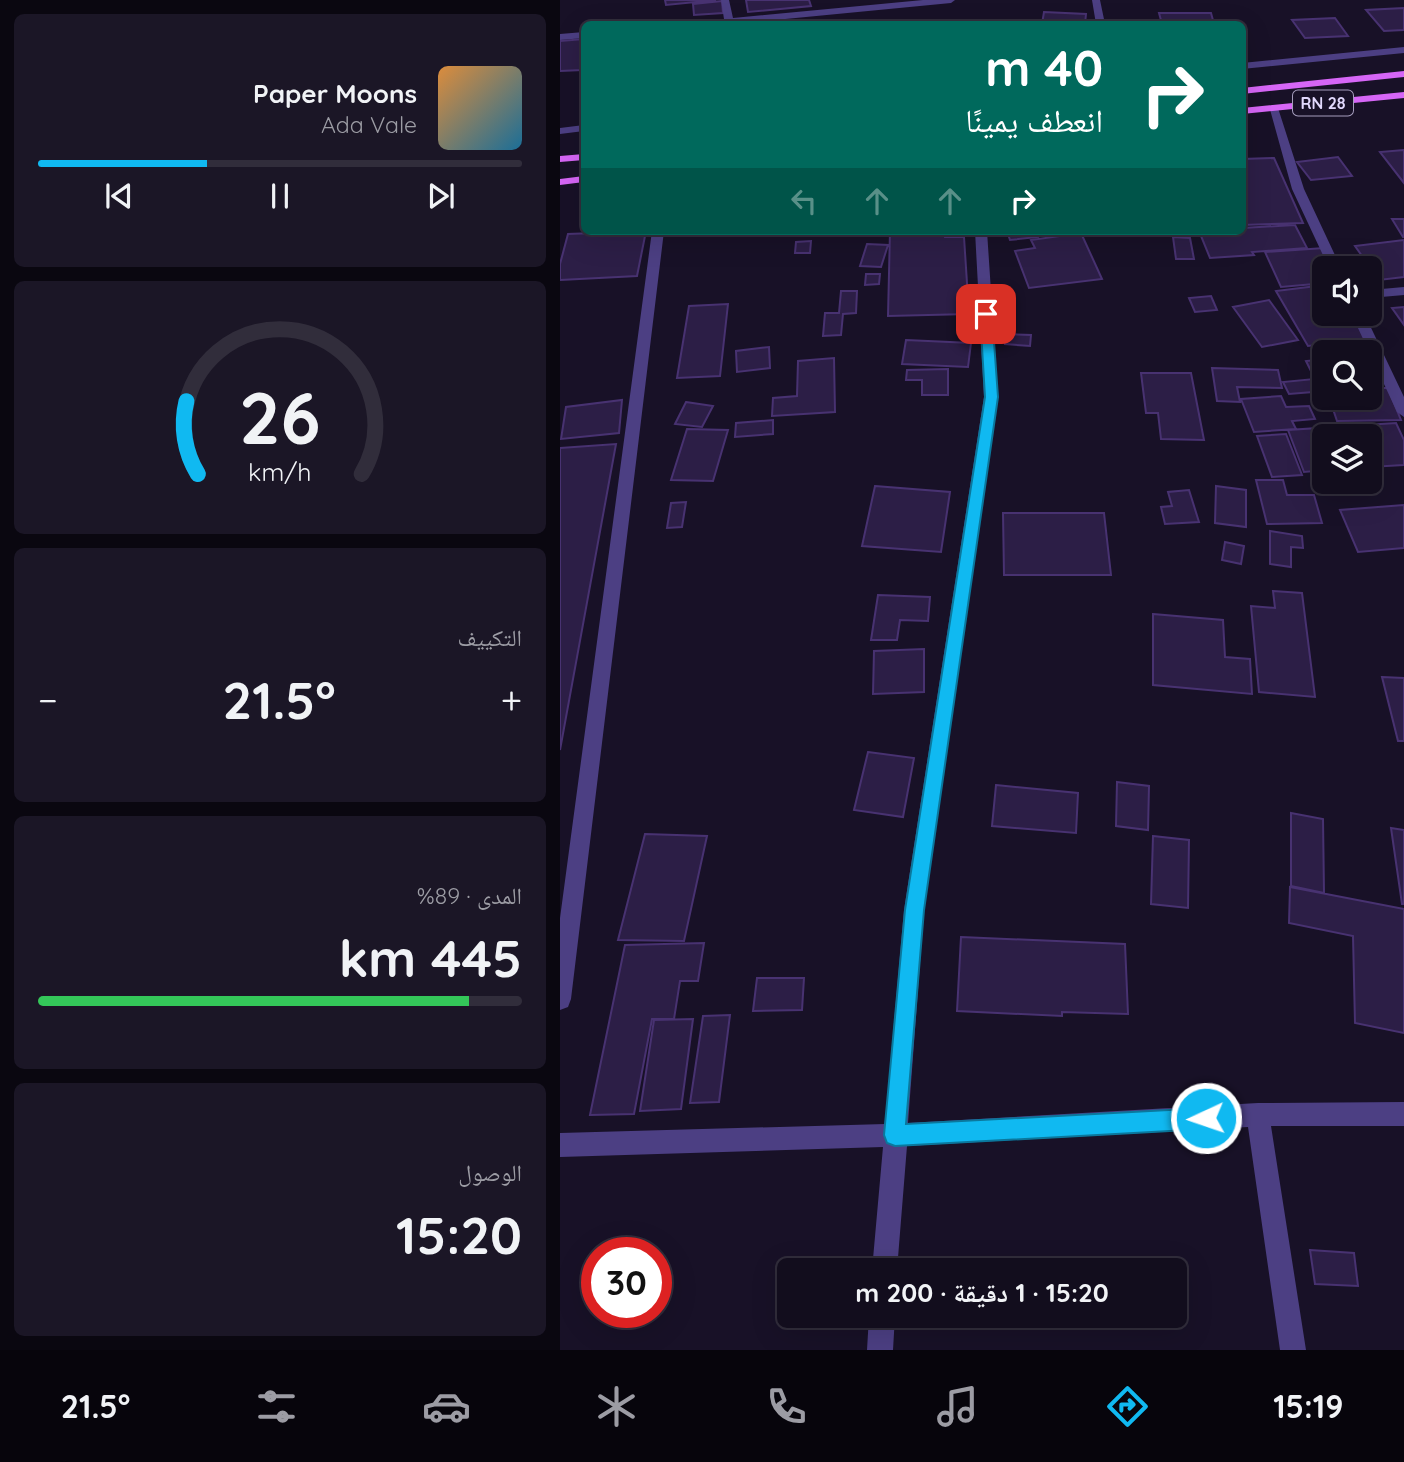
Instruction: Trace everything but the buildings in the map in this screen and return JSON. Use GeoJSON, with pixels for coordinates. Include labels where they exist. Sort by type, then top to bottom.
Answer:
{"type":"FeatureCollection","features":[{"type":"Feature","properties":{"kind":"main road","name":"RN 28"},"geometry":{"type":"LineString","coordinates":[[1246,90],[1404,74]]}},
{"type":"Feature","properties":{"kind":"main road","name":"RN 28"},"geometry":{"type":"LineString","coordinates":[[1246,111],[1404,95]]}},
{"type":"Feature","properties":{"kind":"main road"},"geometry":{"type":"LineString","coordinates":[[560,159],[581,157]]}},
{"type":"Feature","properties":{"kind":"main road"},"geometry":{"type":"LineString","coordinates":[[560,182],[581,179]]}},
{"type":"Feature","properties":{"kind":"street"},"geometry":{"type":"LineString","coordinates":[[725,0],[728,21]]}},
{"type":"Feature","properties":{"kind":"street"},"geometry":{"type":"LineString","coordinates":[[747,21],[951,0]]}},
{"type":"Feature","properties":{"kind":"street"},"geometry":{"type":"LineString","coordinates":[[1096,0],[1100,21]]}},
{"type":"Feature","properties":{"kind":"street"},"geometry":{"type":"LineString","coordinates":[[560,37],[581,35]]}},
{"type":"Feature","properties":{"kind":"street"},"geometry":{"type":"LineString","coordinates":[[1246,66],[1404,50]]}},
{"type":"Feature","properties":{"kind":"street"},"geometry":{"type":"LineString","coordinates":[[1273,108],[1298,189],[1329,256]]}},
{"type":"Feature","properties":{"kind":"street"},"geometry":{"type":"LineString","coordinates":[[560,131],[581,128]]}},
{"type":"Feature","properties":{"kind":"street"},"geometry":{"type":"LineString","coordinates":[[560,999],[657,235]]}},
{"type":"Feature","properties":{"kind":"street"},"geometry":{"type":"LineString","coordinates":[[887,1258],[914,910],[991,397],[981,235]]}},
{"type":"Feature","properties":{"kind":"street"},"geometry":{"type":"LineString","coordinates":[[1382,293],[1404,291]]}},
{"type":"Feature","properties":{"kind":"street"},"geometry":{"type":"LineString","coordinates":[[1363,326],[1404,412]]}},
{"type":"Feature","properties":{"kind":"street"},"geometry":{"type":"LineString","coordinates":[[560,1144],[895,1135],[1258,1115],[1404,1114]]}},
{"type":"Feature","properties":{"kind":"street"},"geometry":{"type":"LineString","coordinates":[[1258,1115],[1293,1350]]}},
{"type":"Feature","properties":{"kind":"street"},"geometry":{"type":"LineString","coordinates":[[880,1350],[881,1328]]}},
{"type":"Feature","properties":{"kind":"route"},"geometry":{"type":"LineString","coordinates":[[986,314],[991,397],[914,910],[895,1135],[1206,1118]]}}]}
